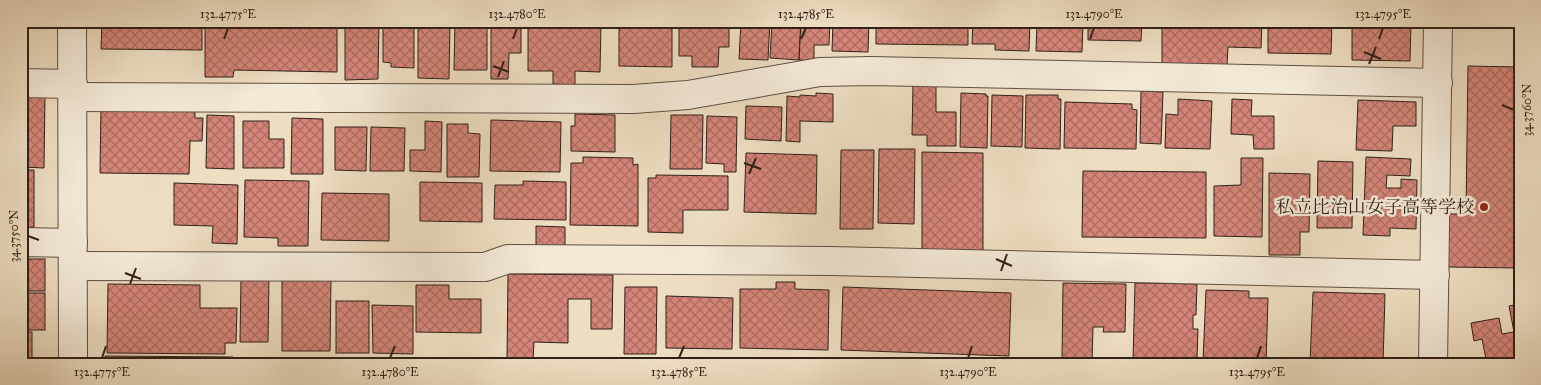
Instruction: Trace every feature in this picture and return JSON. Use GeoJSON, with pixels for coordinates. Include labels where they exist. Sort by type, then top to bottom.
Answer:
{"type":"FeatureCollection","features":[{"type":"Feature","properties":{"kind":"street"},"geometry":{"type":"LineString","coordinates":[[72,21],[73,364]]}},
{"type":"Feature","properties":{"kind":"street"},"geometry":{"type":"LineString","coordinates":[[1433,364],[1438,21]]}},
{"type":"Feature","properties":{"kind":"street"},"geometry":{"type":"LineString","coordinates":[[21,83],[73,90],[633,99],[688,95],[820,72],[871,70],[1438,83]]}},
{"type":"Feature","properties":{"kind":"street"},"geometry":{"type":"LineString","coordinates":[[21,242],[73,254],[485,267],[508,259],[831,261],[1435,275]]}},
{"type":"Feature","properties":{"kind":"building"},"geometry":{"type":"Polygon","coordinates":[[[102,21],[202,21],[202,50],[101,49],[102,21]]]}},
{"type":"Feature","properties":{"kind":"building"},"geometry":{"type":"Polygon","coordinates":[[[205,21],[337,21],[337,72],[234,70],[233,77],[205,77],[205,21]]]}},
{"type":"Feature","properties":{"kind":"building"},"geometry":{"type":"Polygon","coordinates":[[[345,21],[379,21],[378,79],[345,80],[345,21]]]}},
{"type":"Feature","properties":{"kind":"building"},"geometry":{"type":"Polygon","coordinates":[[[418,21],[450,21],[449,79],[418,78],[418,21]]]}},
{"type":"Feature","properties":{"kind":"building"},"geometry":{"type":"Polygon","coordinates":[[[455,21],[487,21],[487,70],[454,70],[455,21]]]}},
{"type":"Feature","properties":{"kind":"building"},"geometry":{"type":"Polygon","coordinates":[[[741,21],[770,21],[768,60],[739,59],[741,21]]]}},
{"type":"Feature","properties":{"kind":"building"},"geometry":{"type":"Polygon","coordinates":[[[772,21],[801,21],[799,60],[770,58],[772,21]]]}},
{"type":"Feature","properties":{"kind":"building"},"geometry":{"type":"Polygon","coordinates":[[[801,21],[830,21],[829,45],[814,45],[814,61],[799,60],[801,21]]]}},
{"type":"Feature","properties":{"kind":"building"},"geometry":{"type":"Polygon","coordinates":[[[833,21],[869,21],[868,52],[832,51],[833,21]]]}},
{"type":"Feature","properties":{"kind":"building"},"geometry":{"type":"Polygon","coordinates":[[[876,21],[968,21],[968,45],[876,44],[876,21]]]}},
{"type":"Feature","properties":{"kind":"building"},"geometry":{"type":"Polygon","coordinates":[[[973,21],[1030,21],[1029,51],[995,50],[995,44],[972,44],[973,21]]]}},
{"type":"Feature","properties":{"kind":"building"},"geometry":{"type":"Polygon","coordinates":[[[1037,21],[1083,21],[1082,52],[1036,51],[1037,21]]]}},
{"type":"Feature","properties":{"kind":"building"},"geometry":{"type":"Polygon","coordinates":[[[1088,21],[1142,21],[1141,41],[1088,40],[1088,21]]]}},
{"type":"Feature","properties":{"kind":"building"},"geometry":{"type":"Polygon","coordinates":[[[1162,21],[1262,21],[1261,48],[1228,47],[1227,65],[1162,64],[1162,21]]]}},
{"type":"Feature","properties":{"kind":"building"},"geometry":{"type":"Polygon","coordinates":[[[1268,21],[1332,21],[1331,54],[1268,53],[1268,21]]]}},
{"type":"Feature","properties":{"kind":"building"},"geometry":{"type":"Polygon","coordinates":[[[1352,21],[1411,21],[1410,61],[1352,60],[1352,21]]]}},
{"type":"Feature","properties":{"kind":"building"},"geometry":{"type":"Polygon","coordinates":[[[383,22],[414,22],[414,68],[391,67],[391,63],[383,62],[383,22]]]}},
{"type":"Feature","properties":{"kind":"building"},"geometry":{"type":"Polygon","coordinates":[[[491,23],[521,24],[521,53],[509,53],[508,79],[491,79],[491,23]]]}},
{"type":"Feature","properties":{"kind":"building"},"geometry":{"type":"Polygon","coordinates":[[[528,23],[601,23],[600,72],[575,71],[575,85],[553,84],[553,71],[528,71],[528,23]]]}},
{"type":"Feature","properties":{"kind":"building"},"geometry":{"type":"Polygon","coordinates":[[[619,25],[672,26],[672,67],[619,66],[619,25]]]}},
{"type":"Feature","properties":{"kind":"building"},"geometry":{"type":"Polygon","coordinates":[[[679,25],[729,26],[729,47],[719,47],[718,67],[692,67],[692,56],[679,56],[679,25]]]}},
{"type":"Feature","properties":{"kind":"building"},"geometry":{"type":"Polygon","coordinates":[[[1468,66],[1520,67],[1520,268],[1448,267],[1449,214],[1466,214],[1468,66]]]}},
{"type":"Feature","properties":{"kind":"building"},"geometry":{"type":"Polygon","coordinates":[[[913,85],[936,85],[936,112],[956,112],[956,146],[927,146],[927,135],[912,135],[913,85]]]}},
{"type":"Feature","properties":{"kind":"building"},"geometry":{"type":"Polygon","coordinates":[[[1141,91],[1163,92],[1161,144],[1140,143],[1141,91]]]}},
{"type":"Feature","properties":{"kind":"building"},"geometry":{"type":"Polygon","coordinates":[[[816,93],[833,94],[833,122],[800,121],[800,142],[786,141],[787,96],[816,96],[816,93]]]}},
{"type":"Feature","properties":{"kind":"building"},"geometry":{"type":"Polygon","coordinates":[[[961,93],[986,94],[988,96],[987,148],[960,147],[961,93]]]}},
{"type":"Feature","properties":{"kind":"building"},"geometry":{"type":"Polygon","coordinates":[[[21,94],[45,94],[44,168],[21,167],[21,94]]]}},
{"type":"Feature","properties":{"kind":"building"},"geometry":{"type":"Polygon","coordinates":[[[992,95],[1023,96],[1022,147],[991,146],[992,95]]]}},
{"type":"Feature","properties":{"kind":"building"},"geometry":{"type":"Polygon","coordinates":[[[1026,95],[1058,95],[1058,99],[1061,99],[1060,149],[1025,148],[1026,95]]]}},
{"type":"Feature","properties":{"kind":"building"},"geometry":{"type":"Polygon","coordinates":[[[1178,99],[1212,101],[1210,149],[1165,148],[1166,114],[1178,115],[1178,99]]]}},
{"type":"Feature","properties":{"kind":"building"},"geometry":{"type":"Polygon","coordinates":[[[1232,99],[1252,100],[1251,116],[1274,116],[1274,149],[1254,149],[1253,135],[1231,134],[1232,99]]]}},
{"type":"Feature","properties":{"kind":"building"},"geometry":{"type":"Polygon","coordinates":[[[1358,100],[1416,102],[1416,126],[1393,126],[1392,151],[1356,150],[1358,100]]]}},
{"type":"Feature","properties":{"kind":"building"},"geometry":{"type":"Polygon","coordinates":[[[1065,102],[1132,104],[1132,109],[1137,110],[1136,149],[1064,148],[1065,102]]]}},
{"type":"Feature","properties":{"kind":"building"},"geometry":{"type":"Polygon","coordinates":[[[746,106],[782,107],[781,141],[745,139],[746,106]]]}},
{"type":"Feature","properties":{"kind":"building"},"geometry":{"type":"Polygon","coordinates":[[[101,107],[195,108],[195,118],[203,118],[202,141],[190,141],[189,174],[100,173],[101,107]]]}},
{"type":"Feature","properties":{"kind":"building"},"geometry":{"type":"Polygon","coordinates":[[[575,114],[615,115],[615,152],[571,151],[571,126],[575,126],[575,114]]]}},
{"type":"Feature","properties":{"kind":"building"},"geometry":{"type":"Polygon","coordinates":[[[207,115],[234,116],[234,169],[206,168],[207,115]]]}},
{"type":"Feature","properties":{"kind":"building"},"geometry":{"type":"Polygon","coordinates":[[[671,115],[703,115],[702,169],[670,169],[671,115]]]}},
{"type":"Feature","properties":{"kind":"building"},"geometry":{"type":"Polygon","coordinates":[[[707,116],[737,117],[736,172],[724,172],[724,164],[706,163],[707,116]]]}},
{"type":"Feature","properties":{"kind":"building"},"geometry":{"type":"Polygon","coordinates":[[[292,118],[323,119],[323,174],[291,174],[292,118]]]}},
{"type":"Feature","properties":{"kind":"building"},"geometry":{"type":"Polygon","coordinates":[[[491,120],[561,122],[560,172],[490,171],[491,120]]]}},
{"type":"Feature","properties":{"kind":"building"},"geometry":{"type":"Polygon","coordinates":[[[243,121],[269,121],[269,139],[284,139],[284,168],[243,168],[243,121]]]}},
{"type":"Feature","properties":{"kind":"building"},"geometry":{"type":"Polygon","coordinates":[[[425,121],[442,122],[441,172],[410,171],[410,150],[425,150],[425,121]]]}},
{"type":"Feature","properties":{"kind":"building"},"geometry":{"type":"Polygon","coordinates":[[[447,124],[468,124],[468,133],[480,134],[479,177],[447,177],[447,124]]]}},
{"type":"Feature","properties":{"kind":"building"},"geometry":{"type":"Polygon","coordinates":[[[335,127],[367,127],[366,171],[335,170],[335,127]]]}},
{"type":"Feature","properties":{"kind":"building"},"geometry":{"type":"Polygon","coordinates":[[[371,127],[405,128],[404,171],[370,171],[371,127]]]}},
{"type":"Feature","properties":{"kind":"building"},"geometry":{"type":"Polygon","coordinates":[[[879,149],[915,149],[914,224],[878,223],[879,149]]]}},
{"type":"Feature","properties":{"kind":"building"},"geometry":{"type":"Polygon","coordinates":[[[841,150],[874,150],[873,229],[840,229],[841,150]]]}},
{"type":"Feature","properties":{"kind":"building"},"geometry":{"type":"Polygon","coordinates":[[[922,152],[983,153],[983,251],[922,251],[922,152]]]}},
{"type":"Feature","properties":{"kind":"building"},"geometry":{"type":"Polygon","coordinates":[[[746,153],[817,155],[816,214],[744,212],[746,153]]]}},
{"type":"Feature","properties":{"kind":"building"},"geometry":{"type":"Polygon","coordinates":[[[583,157],[633,158],[633,165],[638,164],[638,226],[570,225],[571,163],[583,163],[583,157]]]}},
{"type":"Feature","properties":{"kind":"building"},"geometry":{"type":"Polygon","coordinates":[[[1366,157],[1411,159],[1410,176],[1387,175],[1386,188],[1401,188],[1401,179],[1417,180],[1416,229],[1390,228],[1390,236],[1363,235],[1366,157]]]}},
{"type":"Feature","properties":{"kind":"building"},"geometry":{"type":"Polygon","coordinates":[[[1241,158],[1263,158],[1262,237],[1214,236],[1214,186],[1241,185],[1241,158]]]}},
{"type":"Feature","properties":{"kind":"building"},"geometry":{"type":"Polygon","coordinates":[[[1318,161],[1353,162],[1352,228],[1317,228],[1318,161]]]}},
{"type":"Feature","properties":{"kind":"building"},"geometry":{"type":"Polygon","coordinates":[[[21,170],[34,170],[34,227],[30,227],[30,232],[21,232],[21,170]]]}},
{"type":"Feature","properties":{"kind":"building"},"geometry":{"type":"Polygon","coordinates":[[[1083,171],[1206,172],[1206,238],[1082,237],[1083,171]]]}},
{"type":"Feature","properties":{"kind":"building"},"geometry":{"type":"Polygon","coordinates":[[[1269,173],[1310,174],[1309,232],[1300,232],[1300,255],[1269,255],[1269,173]]]}},
{"type":"Feature","properties":{"kind":"building"},"geometry":{"type":"Polygon","coordinates":[[[656,175],[728,176],[728,210],[683,210],[683,233],[648,232],[648,178],[656,178],[656,175]]]}},
{"type":"Feature","properties":{"kind":"building"},"geometry":{"type":"Polygon","coordinates":[[[245,180],[309,181],[308,246],[278,246],[278,238],[244,237],[245,180]]]}},
{"type":"Feature","properties":{"kind":"building"},"geometry":{"type":"Polygon","coordinates":[[[523,181],[566,182],[566,220],[494,219],[495,185],[523,185],[523,181]]]}},
{"type":"Feature","properties":{"kind":"building"},"geometry":{"type":"Polygon","coordinates":[[[420,182],[482,183],[482,222],[420,221],[420,182]]]}},
{"type":"Feature","properties":{"kind":"building"},"geometry":{"type":"Polygon","coordinates":[[[174,183],[238,185],[237,244],[212,243],[213,226],[174,225],[174,183]]]}},
{"type":"Feature","properties":{"kind":"building"},"geometry":{"type":"Polygon","coordinates":[[[322,193],[389,194],[389,241],[321,240],[322,193]]]}},
{"type":"Feature","properties":{"kind":"building"},"geometry":{"type":"Polygon","coordinates":[[[536,226],[565,227],[565,249],[536,248],[536,226]]]}},
{"type":"Feature","properties":{"kind":"building"},"geometry":{"type":"Polygon","coordinates":[[[21,259],[45,259],[45,291],[21,291],[21,259]]]}},
{"type":"Feature","properties":{"kind":"building"},"geometry":{"type":"Polygon","coordinates":[[[508,274],[613,275],[612,329],[591,329],[591,299],[568,299],[568,343],[534,342],[533,359],[507,359],[508,274]]]}},
{"type":"Feature","properties":{"kind":"building"},"geometry":{"type":"Polygon","coordinates":[[[241,277],[269,277],[268,342],[240,342],[241,277]]]}},
{"type":"Feature","properties":{"kind":"building"},"geometry":{"type":"Polygon","coordinates":[[[282,278],[331,278],[330,351],[282,351],[282,278]]]}},
{"type":"Feature","properties":{"kind":"building"},"geometry":{"type":"Polygon","coordinates":[[[776,282],[795,282],[795,289],[829,290],[828,350],[740,348],[740,289],[776,289],[776,282]]]}},
{"type":"Feature","properties":{"kind":"building"},"geometry":{"type":"Polygon","coordinates":[[[1063,283],[1126,284],[1125,332],[1103,332],[1104,327],[1093,327],[1092,361],[1062,360],[1063,283]]]}},
{"type":"Feature","properties":{"kind":"building"},"geometry":{"type":"Polygon","coordinates":[[[1135,283],[1197,284],[1196,315],[1193,315],[1193,329],[1198,329],[1197,358],[1192,358],[1192,362],[1133,361],[1135,283]]]}},
{"type":"Feature","properties":{"kind":"building"},"geometry":{"type":"Polygon","coordinates":[[[108,284],[200,285],[200,308],[237,308],[236,343],[225,343],[225,354],[107,353],[108,284]]]}},
{"type":"Feature","properties":{"kind":"building"},"geometry":{"type":"Polygon","coordinates":[[[416,285],[449,285],[449,299],[481,299],[481,333],[416,332],[416,285]]]}},
{"type":"Feature","properties":{"kind":"building"},"geometry":{"type":"Polygon","coordinates":[[[625,287],[657,287],[656,354],[624,354],[625,287]]]}},
{"type":"Feature","properties":{"kind":"building"},"geometry":{"type":"Polygon","coordinates":[[[843,287],[1011,293],[1009,356],[841,350],[843,287]]]}},
{"type":"Feature","properties":{"kind":"building"},"geometry":{"type":"Polygon","coordinates":[[[1206,290],[1249,291],[1249,298],[1268,298],[1266,364],[1203,362],[1206,290]]]}},
{"type":"Feature","properties":{"kind":"building"},"geometry":{"type":"Polygon","coordinates":[[[1313,292],[1385,294],[1383,364],[1310,363],[1313,292]]]}},
{"type":"Feature","properties":{"kind":"building"},"geometry":{"type":"Polygon","coordinates":[[[21,293],[45,293],[45,330],[21,330],[21,293]]]}},
{"type":"Feature","properties":{"kind":"building"},"geometry":{"type":"Polygon","coordinates":[[[666,296],[733,298],[732,349],[666,348],[666,296]]]}},
{"type":"Feature","properties":{"kind":"building"},"geometry":{"type":"Polygon","coordinates":[[[336,301],[369,301],[369,353],[336,353],[336,301]]]}},
{"type":"Feature","properties":{"kind":"building"},"geometry":{"type":"Polygon","coordinates":[[[1520,304],[1520,364],[1487,364],[1482,339],[1474,341],[1471,323],[1499,318],[1502,334],[1514,332],[1509,306],[1520,304]]]}},
{"type":"Feature","properties":{"kind":"building"},"geometry":{"type":"Polygon","coordinates":[[[372,305],[413,306],[413,354],[373,353],[372,305]]]}},
{"type":"Feature","properties":{"kind":"building"},"geometry":{"type":"Polygon","coordinates":[[[21,332],[32,332],[32,364],[21,364],[21,332]]]}},
{"type":"Feature","properties":{"kind":"building"},"geometry":{"type":"Polygon","coordinates":[[[105,356],[233,357],[233,364],[105,364],[105,356]]]}},
{"type":"Feature","properties":{"kind":"place","name":"私立比治山女子高等学校"},"geometry":{"type":"Point","coordinates":[1484,207]}}]}
